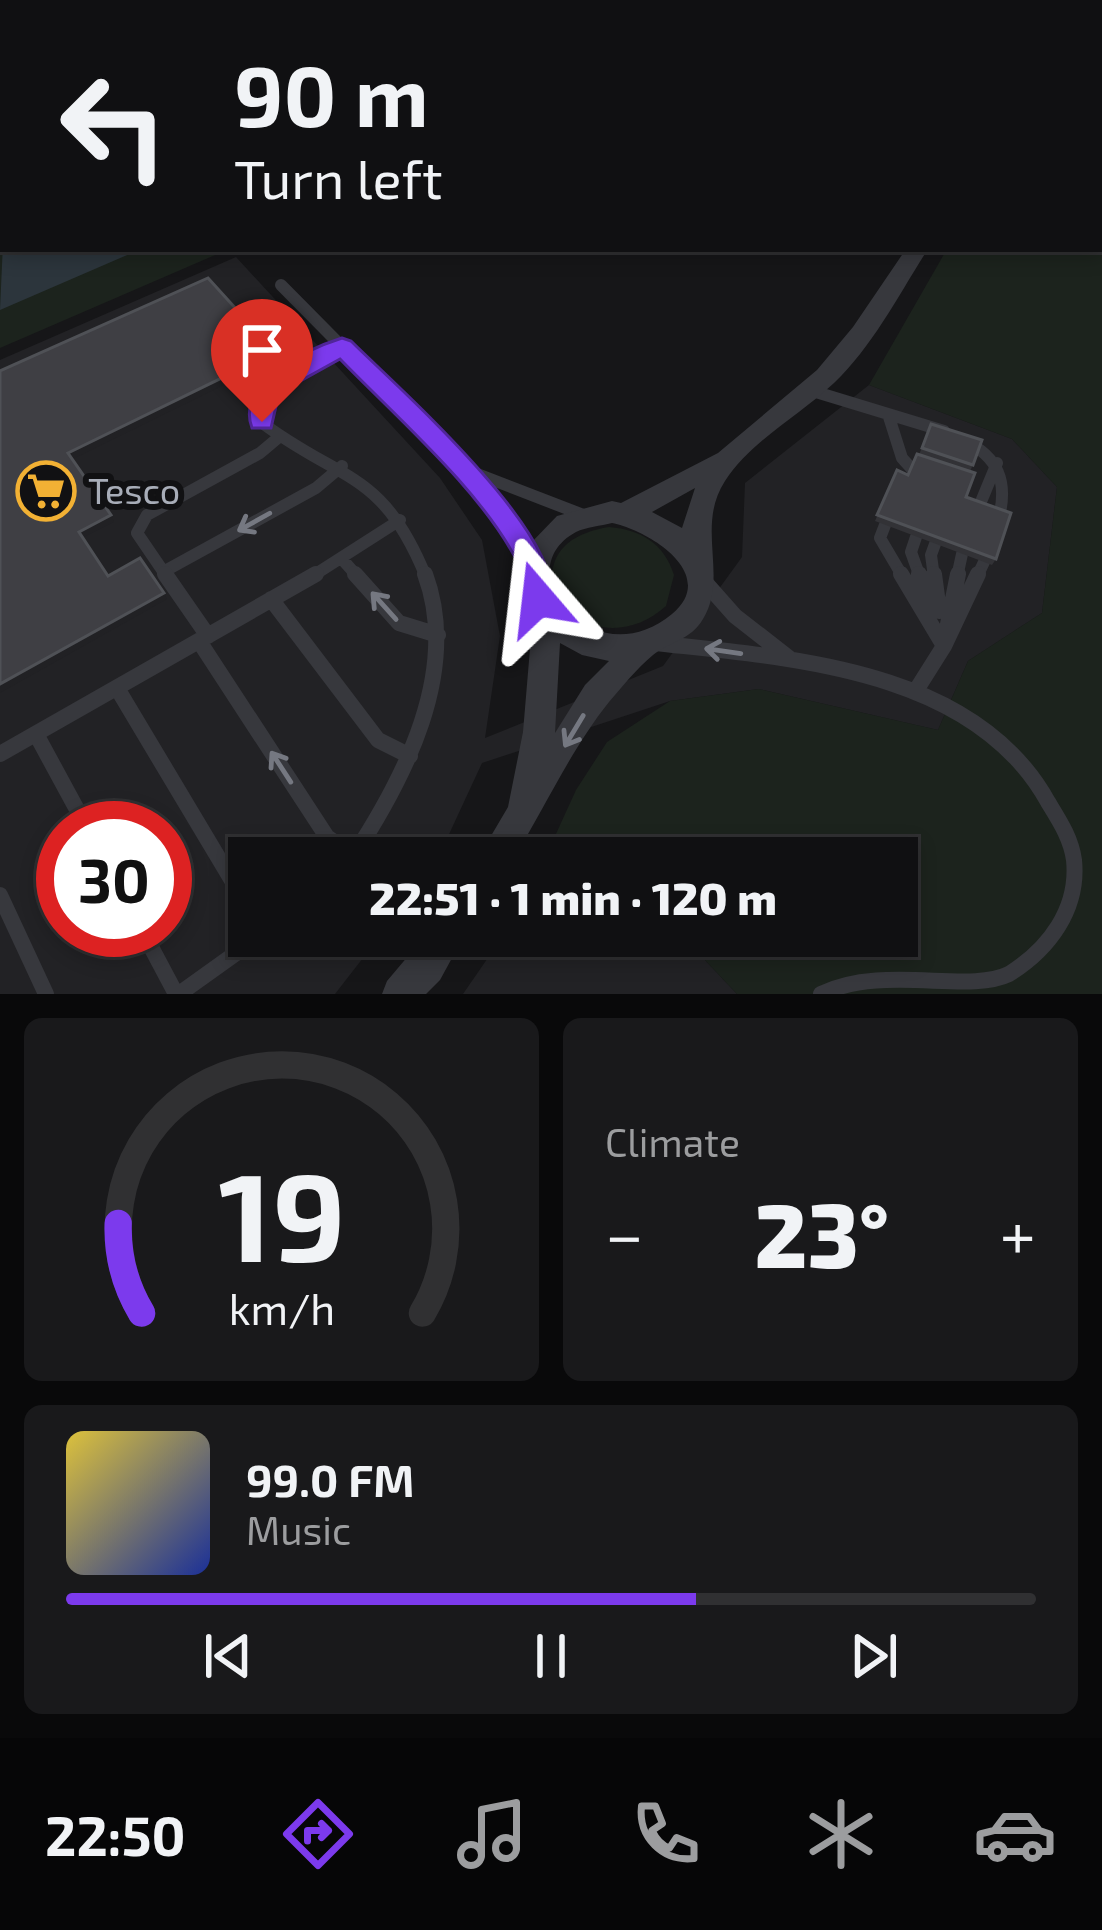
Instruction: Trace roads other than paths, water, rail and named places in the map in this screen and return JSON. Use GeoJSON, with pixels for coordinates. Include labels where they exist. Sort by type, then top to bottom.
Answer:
{"type":"FeatureCollection","features":[{"type":"Feature","properties":{"kind":"street"},"geometry":{"type":"LineString","coordinates":[[509,837],[596,695],[647,644],[684,622],[699,592],[692,530],[704,487],[730,456],[826,376],[915,252]]}},
{"type":"Feature","properties":{"kind":"street"},"geometry":{"type":"LineString","coordinates":[[626,513],[730,456]]}},
{"type":"Feature","properties":{"kind":"street"},"geometry":{"type":"LineString","coordinates":[[647,644],[599,646],[561,629],[547,615],[534,582],[535,565],[558,530],[586,516],[626,513],[645,517],[677,535],[698,570]]}},
{"type":"Feature","properties":{"kind":"street"},"geometry":{"type":"LineString","coordinates":[[517,824],[539,732],[547,615]]}},
{"type":"Feature","properties":{"kind":"street"},"geometry":{"type":"LineString","coordinates":[[400,994],[433,957]]}},
{"type":"Feature","properties":{"kind":"lane"},"geometry":{"type":"LineString","coordinates":[[281,285],[462,468],[535,565]]}},
{"type":"Feature","properties":{"kind":"lane"},"geometry":{"type":"LineString","coordinates":[[342,346],[277,383],[264,401],[262,422],[279,437],[341,466],[378,495],[414,537],[421,558],[438,634],[431,688],[410,756],[364,837]]}},
{"type":"Feature","properties":{"kind":"lane"},"geometry":{"type":"LineString","coordinates":[[806,389],[889,417],[928,424],[979,446],[997,463],[1006,484],[999,517]]}},
{"type":"Feature","properties":{"kind":"lane"},"geometry":{"type":"LineString","coordinates":[[889,417],[905,469]]}},
{"type":"Feature","properties":{"kind":"lane"},"geometry":{"type":"LineString","coordinates":[[279,437],[260,453],[147,515],[137,533],[326,837]]}},
{"type":"Feature","properties":{"kind":"lane"},"geometry":{"type":"LineString","coordinates":[[978,509],[997,463]]}},
{"type":"Feature","properties":{"kind":"lane"},"geometry":{"type":"LineString","coordinates":[[164,572],[316,488],[341,466]]}},
{"type":"Feature","properties":{"kind":"lane"},"geometry":{"type":"LineString","coordinates":[[462,468],[586,516]]}},
{"type":"Feature","properties":{"kind":"lane"},"geometry":{"type":"LineString","coordinates":[[968,490],[986,490]]}},
{"type":"Feature","properties":{"kind":"lane"},"geometry":{"type":"LineString","coordinates":[[0,754],[342,559],[400,520]]}},
{"type":"Feature","properties":{"kind":"lane"},"geometry":{"type":"LineString","coordinates":[[892,528],[893,546],[944,646]]}},
{"type":"Feature","properties":{"kind":"lane"},"geometry":{"type":"LineString","coordinates":[[916,537],[911,552],[944,646]]}},
{"type":"Feature","properties":{"kind":"lane"},"geometry":{"type":"LineString","coordinates":[[935,544],[931,554],[944,646]]}},
{"type":"Feature","properties":{"kind":"lane"},"geometry":{"type":"LineString","coordinates":[[944,646],[962,554]]}},
{"type":"Feature","properties":{"kind":"lane"},"geometry":{"type":"LineString","coordinates":[[342,559],[400,623],[438,634]]}},
{"type":"Feature","properties":{"kind":"lane"},"geometry":{"type":"LineString","coordinates":[[915,692],[944,646],[984,562]]}},
{"type":"Feature","properties":{"kind":"lane"},"geometry":{"type":"LineString","coordinates":[[698,570],[735,616],[793,661]]}},
{"type":"Feature","properties":{"kind":"lane"},"geometry":{"type":"LineString","coordinates":[[271,599],[377,740],[410,756]]}},
{"type":"Feature","properties":{"kind":"lane"},"geometry":{"type":"LineString","coordinates":[[647,644],[793,661],[915,692],[967,715],[1013,748],[1052,796],[1074,851],[1073,901],[1042,948],[998,981],[946,986],[891,980],[832,987],[821,994]]}},
{"type":"Feature","properties":{"kind":"lane"},"geometry":{"type":"LineString","coordinates":[[117,688],[228,874]]}},
{"type":"Feature","properties":{"kind":"lane"},"geometry":{"type":"LineString","coordinates":[[36,734],[72,801]]}},
{"type":"Feature","properties":{"kind":"lane"},"geometry":{"type":"LineString","coordinates":[[0,895],[46,994]]}},
{"type":"Feature","properties":{"kind":"lane"},"geometry":{"type":"LineString","coordinates":[[157,957],[178,994],[230,957]]}},
{"type":"Feature","properties":{"kind":"place","name":"Tesco"},"geometry":{"type":"Point","coordinates":[46,491]}}]}
